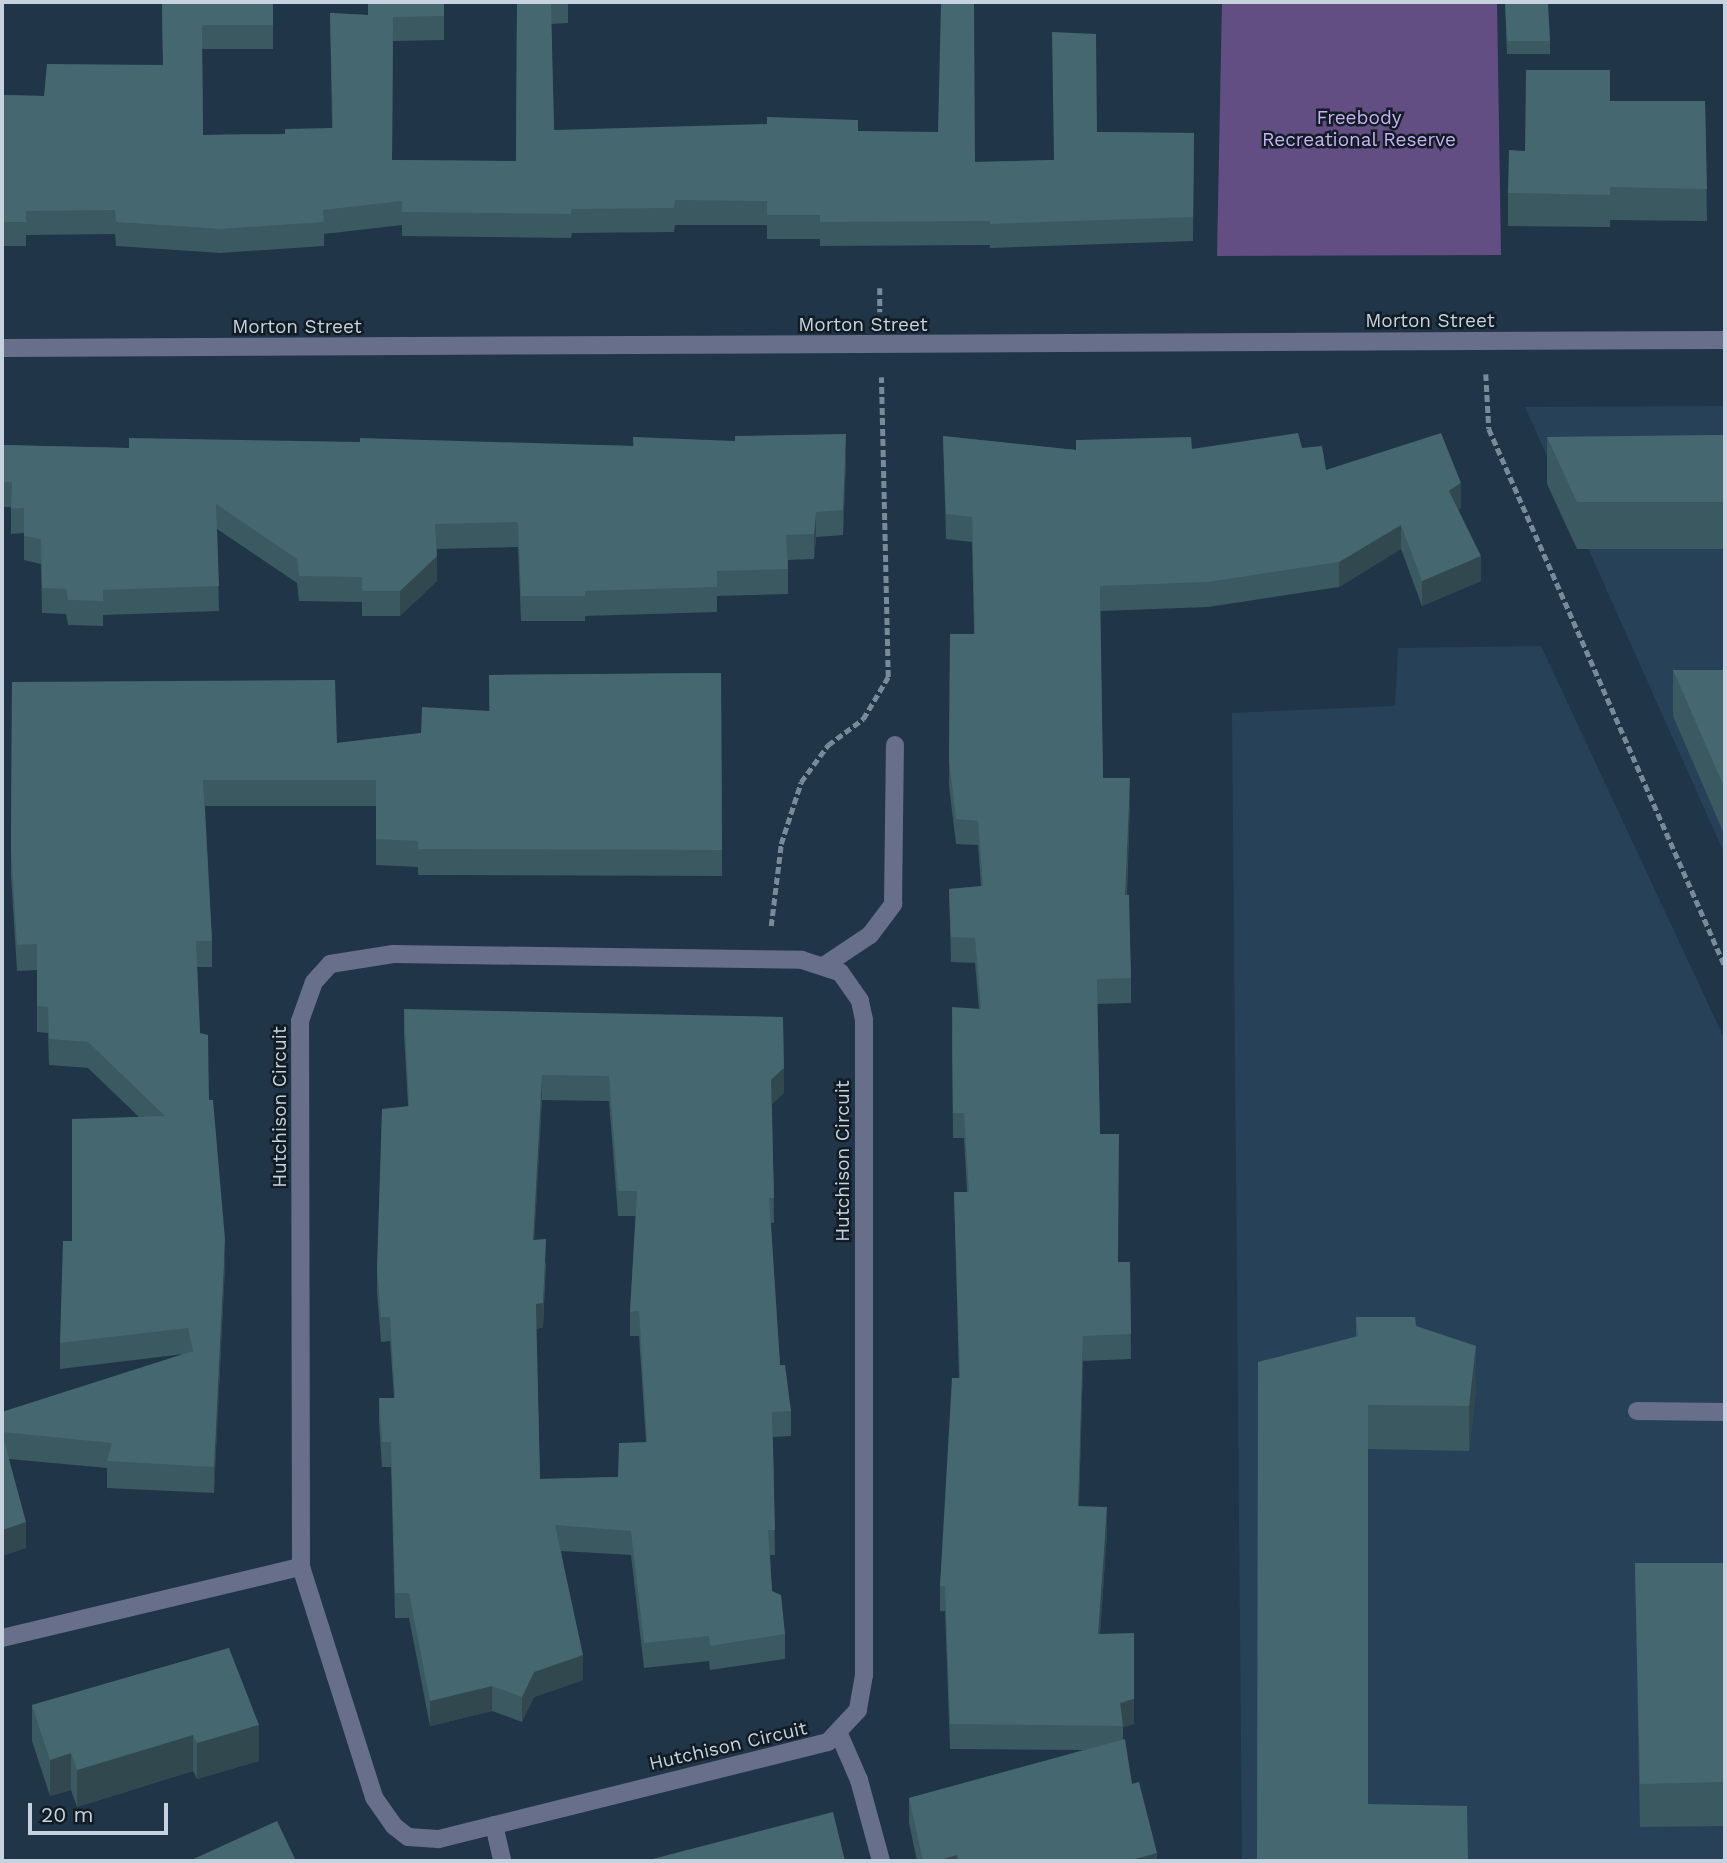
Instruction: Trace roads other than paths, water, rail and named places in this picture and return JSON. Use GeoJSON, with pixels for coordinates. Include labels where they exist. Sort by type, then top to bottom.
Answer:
{"type":"FeatureCollection","features":[{"type":"Feature","properties":{"kind":"street","name":"Morton Street"},"geometry":{"type":"LineString","coordinates":[[2,348],[1725,340]]}},
{"type":"Feature","properties":{"kind":"street"},"geometry":{"type":"LineString","coordinates":[[825,965],[870,935],[893,904],[895,745]]}},
{"type":"Feature","properties":{"kind":"street","name":"Hutchison Circuit"},"geometry":{"type":"LineString","coordinates":[[393,954],[767,957],[825,965],[850,983],[864,1020],[864,1675],[859,1710],[839,1734],[805,1751],[494,1825],[426,1839],[408,1837],[384,1815],[374,1797],[301,1567],[300,1021],[314,982],[330,964],[393,954]]}},
{"type":"Feature","properties":{"kind":"street"},"geometry":{"type":"LineString","coordinates":[[1637,1411],[1725,1412]]}},
{"type":"Feature","properties":{"kind":"street"},"geometry":{"type":"LineString","coordinates":[[2,1638],[301,1567]]}},
{"type":"Feature","properties":{"kind":"street"},"geometry":{"type":"LineString","coordinates":[[839,1734],[859,1780],[881,1861]]}},
{"type":"Feature","properties":{"kind":"street"},"geometry":{"type":"LineString","coordinates":[[494,1825],[502,1861]]}},
{"type":"Feature","properties":{"kind":"park label","name":"Freebody Recreational Reserve"},"geometry":{"type":"Point","coordinates":[1359,129]}}]}
